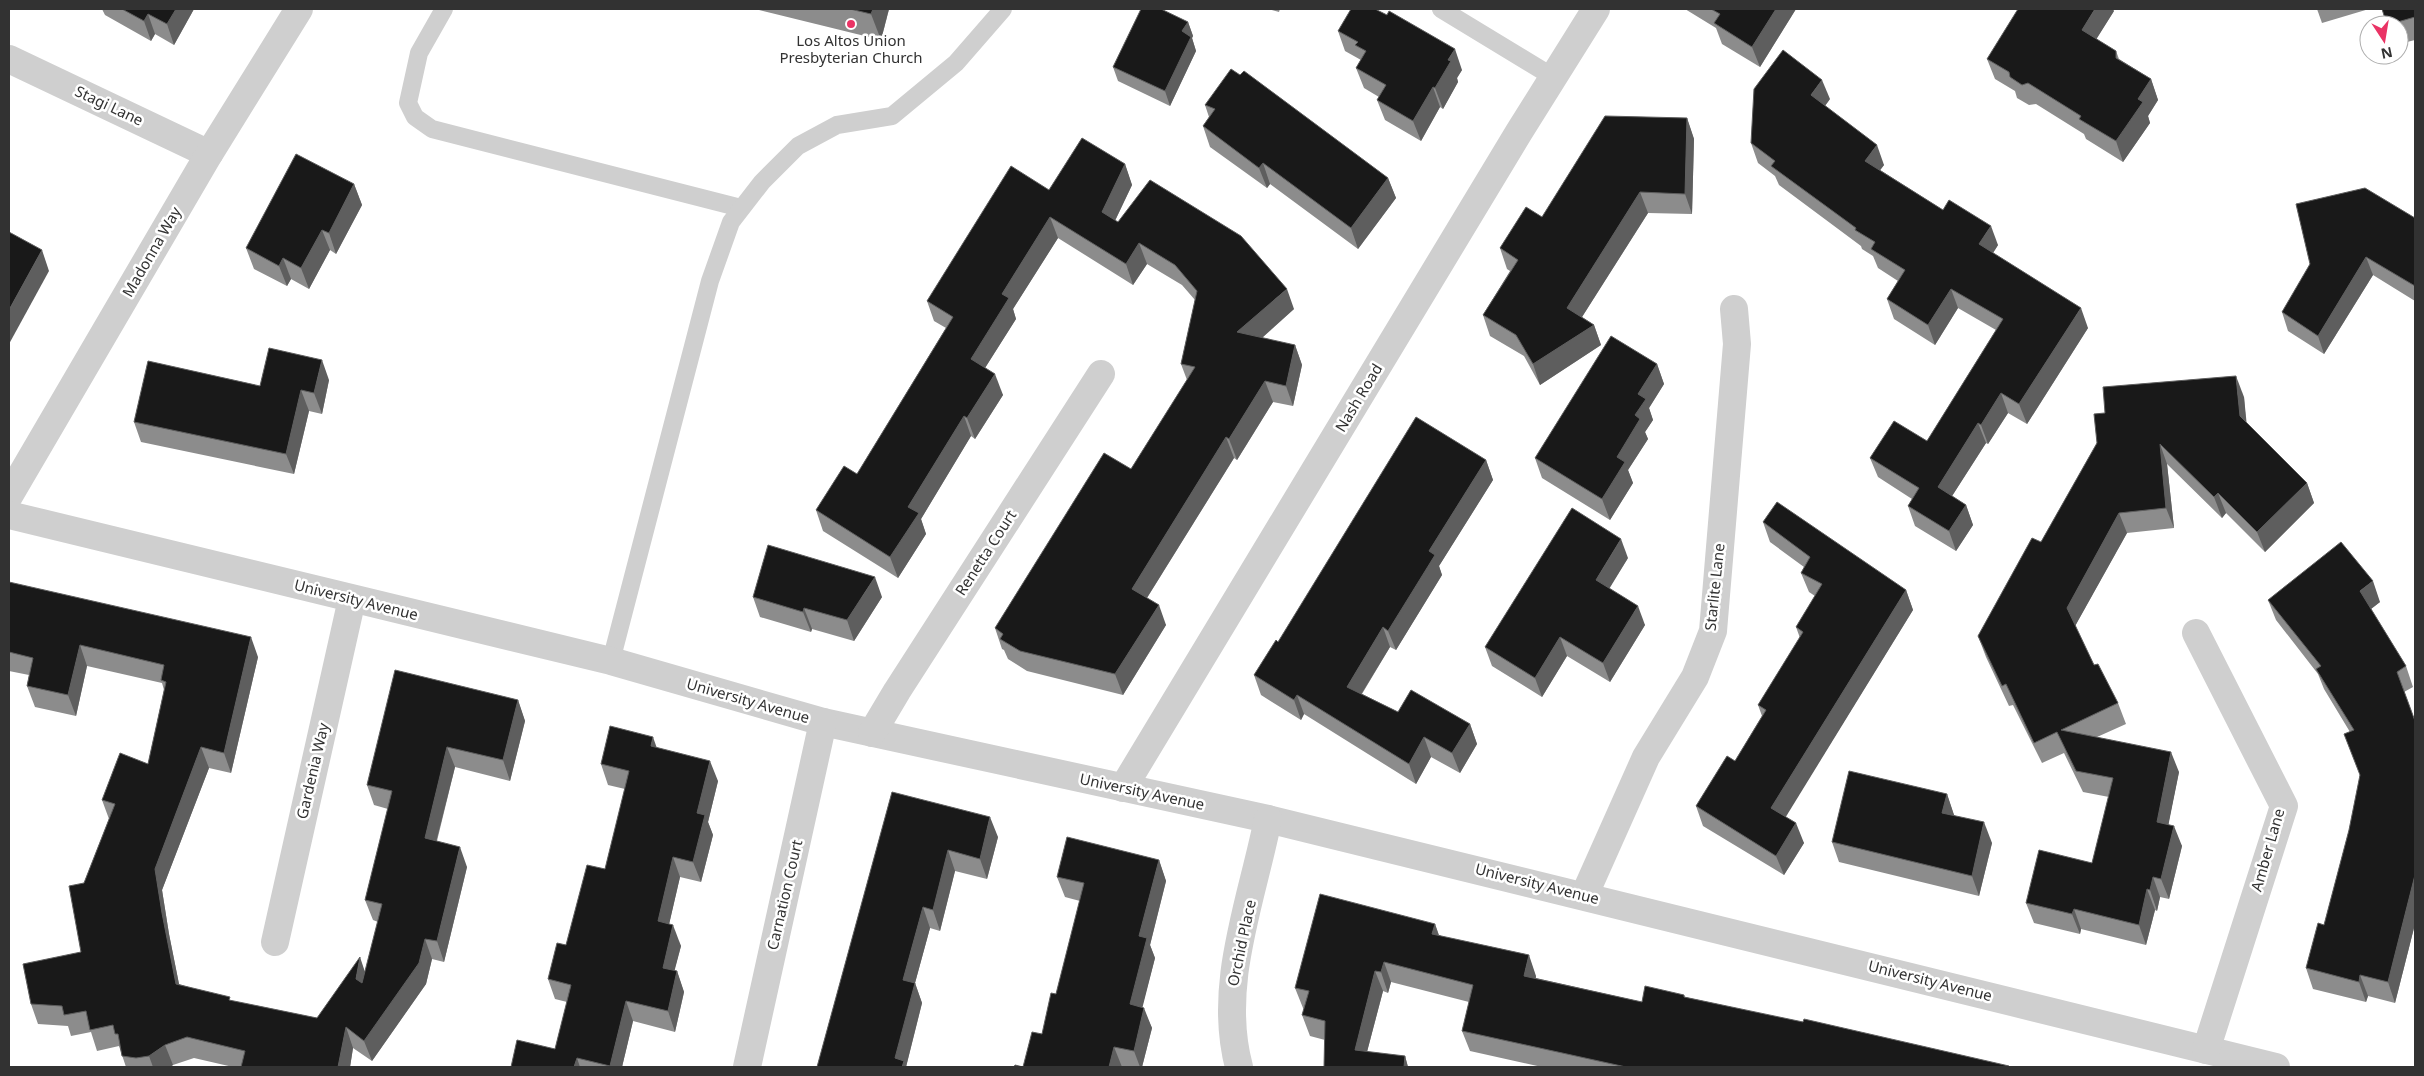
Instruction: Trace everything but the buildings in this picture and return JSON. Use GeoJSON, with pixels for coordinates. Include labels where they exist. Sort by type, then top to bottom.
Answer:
{"type":"FeatureCollection","features":[{"type":"Feature","properties":{"kind":"street","name":"Madonna Way"},"geometry":{"type":"LineString","coordinates":[[9,496],[210,154],[299,9]]}},
{"type":"Feature","properties":{"kind":"street","name":"Nash Road"},"geometry":{"type":"LineString","coordinates":[[1123,788],[1596,9]]}},
{"type":"Feature","properties":{"kind":"street","name":"Stagi Lane"},"geometry":{"type":"LineString","coordinates":[[9,59],[210,154]]}},
{"type":"Feature","properties":{"kind":"street","name":"Starlite Lane"},"geometry":{"type":"LineString","coordinates":[[1584,896],[1646,757],[1695,677],[1713,631],[1737,344],[1734,309]]}},
{"type":"Feature","properties":{"kind":"street","name":"Renetta Court"},"geometry":{"type":"LineString","coordinates":[[872,733],[897,691],[1101,374]]}},
{"type":"Feature","properties":{"kind":"street","name":"University Avenue"},"geometry":{"type":"LineString","coordinates":[[9,515],[611,661],[823,722],[1268,819],[2276,1067]]}},
{"type":"Feature","properties":{"kind":"street","name":"Gardenia Way"},"geometry":{"type":"LineString","coordinates":[[275,942],[352,599]]}},
{"type":"Feature","properties":{"kind":"street","name":"Amber Lane"},"geometry":{"type":"LineString","coordinates":[[2196,633],[2284,806],[2206,1050]]}},
{"type":"Feature","properties":{"kind":"street","name":"Carnation Court"},"geometry":{"type":"LineString","coordinates":[[747,1067],[823,722]]}},
{"type":"Feature","properties":{"kind":"street","name":"Orchid Place"},"geometry":{"type":"LineString","coordinates":[[1239,1067],[1233,1045],[1231,996],[1268,819]]}},
{"type":"Feature","properties":{"kind":"lane"},"geometry":{"type":"LineString","coordinates":[[444,9],[419,54],[408,103],[415,118],[432,129],[741,208]]}},
{"type":"Feature","properties":{"kind":"lane"},"geometry":{"type":"LineString","coordinates":[[611,661],[710,281],[731,222],[762,182],[798,146],[836,124],[892,116],[956,63],[1003,9]]}},
{"type":"Feature","properties":{"kind":"lane"},"geometry":{"type":"LineString","coordinates":[[1441,9],[1553,77]]}},
{"type":"Feature","properties":{"kind":"place","name":"Los Altos Union Presbyterian Church"},"geometry":{"type":"Point","coordinates":[851,24]}}]}
